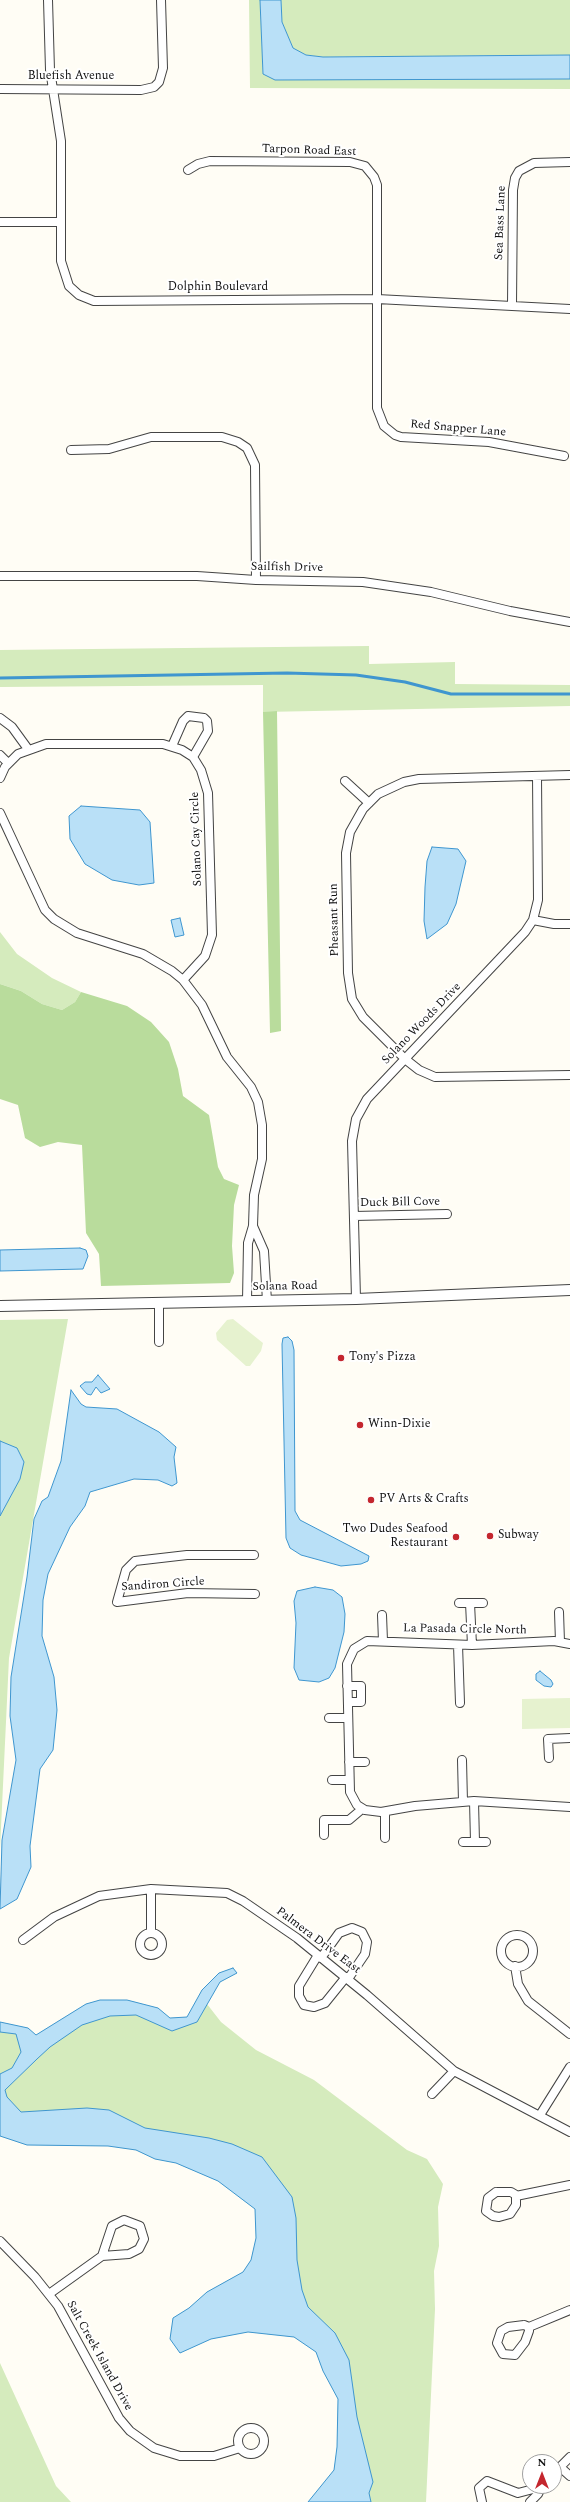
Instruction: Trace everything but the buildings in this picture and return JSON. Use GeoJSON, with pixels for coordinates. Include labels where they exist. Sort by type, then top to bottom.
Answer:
{"type":"FeatureCollection","features":[{"type":"Feature","properties":{"kind":"street","name":"Dolphin Boulevard"},"geometry":{"type":"LineString","coordinates":[[48,0],[50,70],[61,141],[61,261],[69,286],[78,296],[94,301],[378,299],[512,305],[570,310]]}},
{"type":"Feature","properties":{"kind":"street","name":"Bluefish Avenue"},"geometry":{"type":"LineString","coordinates":[[0,89],[141,90],[154,87],[163,75],[162,0]]}},
{"type":"Feature","properties":{"kind":"street","name":"Tarpon Road East"},"geometry":{"type":"LineString","coordinates":[[188,170],[198,164],[210,161],[350,162],[365,166],[374,177],[377,185],[378,299]]}},
{"type":"Feature","properties":{"kind":"street","name":"Sea Bass Lane"},"geometry":{"type":"LineString","coordinates":[[512,305],[513,190],[515,178],[519,171],[534,163],[570,162]]}},
{"type":"Feature","properties":{"kind":"street"},"geometry":{"type":"LineString","coordinates":[[0,222],[61,222]]}},
{"type":"Feature","properties":{"kind":"street","name":"Red Snapper Lane"},"geometry":{"type":"LineString","coordinates":[[378,299],[378,408],[380,419],[388,430],[401,437],[489,442],[564,456]]}},
{"type":"Feature","properties":{"kind":"street"},"geometry":{"type":"LineString","coordinates":[[71,450],[109,449],[151,437],[222,437],[238,442],[247,448],[255,465],[256,580]]}},
{"type":"Feature","properties":{"kind":"street","name":"Sailfish Drive"},"geometry":{"type":"LineString","coordinates":[[0,576],[198,576],[256,580],[334,580],[397,586],[538,617],[570,622]]}},
{"type":"Feature","properties":{"kind":"street"},"geometry":{"type":"LineString","coordinates":[[0,778],[8,763],[18,754],[28,749],[46,744],[163,744],[172,746],[193,757],[208,731],[207,722],[204,718],[188,716],[183,721],[172,746]]}},
{"type":"Feature","properties":{"kind":"street"},"geometry":{"type":"LineString","coordinates":[[0,718],[12,727],[28,749]]}},
{"type":"Feature","properties":{"kind":"street"},"geometry":{"type":"LineString","coordinates":[[0,755],[8,763]]}},
{"type":"Feature","properties":{"kind":"street","name":"Solano Cay Circle"},"geometry":{"type":"LineString","coordinates":[[183,980],[205,956],[212,935],[208,793],[202,770],[193,757]]}},
{"type":"Feature","properties":{"kind":"street","name":"Pheasant Run"},"geometry":{"type":"LineString","coordinates":[[570,775],[419,779],[391,787],[369,803],[357,818],[350,832],[346,853],[349,987],[352,999],[363,1017],[405,1059],[419,1070],[435,1077],[570,1075]]}},
{"type":"Feature","properties":{"kind":"street","name":"Solano Woods Drive"},"geometry":{"type":"LineString","coordinates":[[356,1299],[352,1141],[356,1119],[367,1099],[525,932],[533,920],[538,900],[537,776]]}},
{"type":"Feature","properties":{"kind":"street"},"geometry":{"type":"LineString","coordinates":[[345,781],[369,803]]}},
{"type":"Feature","properties":{"kind":"street"},"geometry":{"type":"LineString","coordinates":[[0,813],[38,899],[54,919],[77,933],[149,957],[183,980],[202,1005],[220,1046],[251,1087],[258,1102],[262,1125],[262,1159],[254,1195],[253,1226],[248,1243],[247,1301]]}},
{"type":"Feature","properties":{"kind":"street"},"geometry":{"type":"LineString","coordinates":[[533,920],[554,924],[570,924]]}},
{"type":"Feature","properties":{"kind":"street","name":"Duck Bill Cove"},"geometry":{"type":"LineString","coordinates":[[354,1216],[447,1214]]}},
{"type":"Feature","properties":{"kind":"street"},"geometry":{"type":"LineString","coordinates":[[253,1226],[264,1250],[267,1301]]}},
{"type":"Feature","properties":{"kind":"street","name":"Solana Road"},"geometry":{"type":"LineString","coordinates":[[0,1306],[356,1299],[570,1290]]}},
{"type":"Feature","properties":{"kind":"street"},"geometry":{"type":"LineString","coordinates":[[159,1302],[159,1342]]}},
{"type":"Feature","properties":{"kind":"street","name":"Sandiron Circle"},"geometry":{"type":"LineString","coordinates":[[254,1555],[187,1555],[135,1561],[128,1566],[117,1602],[188,1594],[255,1594]]}},
{"type":"Feature","properties":{"kind":"street"},"geometry":{"type":"LineString","coordinates":[[459,1603],[484,1603]]}},
{"type":"Feature","properties":{"kind":"street"},"geometry":{"type":"LineString","coordinates":[[470,1603],[472,1645]]}},
{"type":"Feature","properties":{"kind":"street"},"geometry":{"type":"LineString","coordinates":[[559,1612],[560,1642]]}},
{"type":"Feature","properties":{"kind":"street"},"geometry":{"type":"LineString","coordinates":[[382,1615],[383,1641]]}},
{"type":"Feature","properties":{"kind":"street","name":"La Pasada Circle North"},"geometry":{"type":"LineString","coordinates":[[347,1686],[347,1664],[349,1655],[360,1644],[368,1640],[458,1645],[560,1642],[570,1644]]}},
{"type":"Feature","properties":{"kind":"street"},"geometry":{"type":"LineString","coordinates":[[458,1645],[460,1703]]}},
{"type":"Feature","properties":{"kind":"street"},"geometry":{"type":"LineString","coordinates":[[348,1702],[362,1702],[361,1686],[347,1686],[349,1782],[353,1799],[362,1809],[374,1813],[474,1801],[570,1807]]}},
{"type":"Feature","properties":{"kind":"street"},"geometry":{"type":"LineString","coordinates":[[329,1718],[348,1718]]}},
{"type":"Feature","properties":{"kind":"street"},"geometry":{"type":"LineString","coordinates":[[549,1758],[548,1739],[570,1738]]}},
{"type":"Feature","properties":{"kind":"street"},"geometry":{"type":"LineString","coordinates":[[462,1760],[463,1802]]}},
{"type":"Feature","properties":{"kind":"street"},"geometry":{"type":"LineString","coordinates":[[349,1762],[365,1762]]}},
{"type":"Feature","properties":{"kind":"street"},"geometry":{"type":"LineString","coordinates":[[332,1780],[349,1782]]}},
{"type":"Feature","properties":{"kind":"street"},"geometry":{"type":"LineString","coordinates":[[474,1801],[475,1842]]}},
{"type":"Feature","properties":{"kind":"street"},"geometry":{"type":"LineString","coordinates":[[324,1835],[324,1820],[349,1820],[362,1809]]}},
{"type":"Feature","properties":{"kind":"street"},"geometry":{"type":"LineString","coordinates":[[385,1812],[385,1838]]}},
{"type":"Feature","properties":{"kind":"street"},"geometry":{"type":"LineString","coordinates":[[463,1842],[486,1842]]}},
{"type":"Feature","properties":{"kind":"street"},"geometry":{"type":"LineString","coordinates":[[151,1889],[151,1932]]}},
{"type":"Feature","properties":{"kind":"street","name":"Palmera Drive East"},"geometry":{"type":"LineString","coordinates":[[23,1940],[54,1917],[76,1905],[99,1896],[151,1889],[216,1891],[237,1897],[347,1978],[454,2071],[570,2132]]}},
{"type":"Feature","properties":{"kind":"street"},"geometry":{"type":"LineString","coordinates":[[352,1928],[362,1932],[367,1942],[365,1954],[347,1978],[325,2003],[314,2007],[304,2004],[299,1996],[298,1986],[319,1956],[339,1933],[352,1928]]}},
{"type":"Feature","properties":{"kind":"street"},"geometry":{"type":"LineString","coordinates":[[515,1966],[518,1984],[528,2001],[570,2034]]}},
{"type":"Feature","properties":{"kind":"street"},"geometry":{"type":"LineString","coordinates":[[540,2115],[570,2067]]}},
{"type":"Feature","properties":{"kind":"street"},"geometry":{"type":"LineString","coordinates":[[432,2094],[454,2071]]}},
{"type":"Feature","properties":{"kind":"street"},"geometry":{"type":"LineString","coordinates":[[516,2196],[570,2185]]}},
{"type":"Feature","properties":{"kind":"street"},"geometry":{"type":"LineString","coordinates":[[49,2294],[102,2256],[128,2254],[139,2249],[144,2240],[140,2226],[129,2220],[124,2220],[112,2226],[102,2256]]}},
{"type":"Feature","properties":{"kind":"street","name":"Salt Creek Island Drive"},"geometry":{"type":"LineString","coordinates":[[0,2241],[23,2262],[49,2294],[119,2418],[136,2436],[154,2448],[180,2456],[214,2456],[240,2448]]}},
{"type":"Feature","properties":{"kind":"street"},"geometry":{"type":"LineString","coordinates":[[529,2327],[570,2310]]}},
{"type":"Feature","properties":{"kind":"street"},"geometry":{"type":"LineString","coordinates":[[562,2465],[570,2457]]}},
{"type":"Feature","properties":{"kind":"street"},"geometry":{"type":"LineString","coordinates":[[482,2502],[480,2488],[487,2481],[518,2493],[522,2492]]}},
{"type":"Feature","properties":{"kind":"street"},"geometry":{"type":"LineString","coordinates":[[530,2502],[538,2494]]}},
{"type":"Feature","properties":{"kind":"green space"},"geometry":{"type":"Polygon","coordinates":[[[249,0],[260,0],[263,74],[570,79],[570,89],[250,88],[249,0]]]}},
{"type":"Feature","properties":{"kind":"green space"},"geometry":{"type":"Polygon","coordinates":[[[281,0],[570,0],[570,55],[323,57],[306,55],[293,49],[282,22],[281,0]]]}},
{"type":"Feature","properties":{"kind":"green space"},"geometry":{"type":"Polygon","coordinates":[[[369,646],[369,664],[455,662],[455,684],[570,685],[570,706],[263,712],[263,685],[0,687],[0,650],[369,646]]]}},
{"type":"Feature","properties":{"kind":"green space"},"geometry":{"type":"Polygon","coordinates":[[[277,711],[281,1031],[270,1033],[263,712],[277,711]]]}},
{"type":"Feature","properties":{"kind":"green space"},"geometry":{"type":"Polygon","coordinates":[[[0,932],[17,954],[52,978],[81,992],[75,1002],[62,1010],[42,1004],[21,991],[0,984],[0,932]]]}},
{"type":"Feature","properties":{"kind":"green space"},"geometry":{"type":"Polygon","coordinates":[[[0,984],[21,991],[42,1004],[62,1010],[75,1002],[81,992],[127,1006],[151,1022],[169,1042],[178,1069],[183,1096],[209,1115],[218,1167],[224,1179],[239,1185],[234,1205],[232,1246],[234,1273],[230,1283],[101,1286],[99,1254],[86,1233],[82,1145],[58,1142],[40,1147],[25,1138],[18,1105],[0,1099],[0,984]]]}},
{"type":"Feature","properties":{"kind":"green space"},"geometry":{"type":"Polygon","coordinates":[[[68,1319],[9,1658],[0,1849],[0,1320],[68,1319]]]}},
{"type":"Feature","properties":{"kind":"green space"},"geometry":{"type":"Polygon","coordinates":[[[233,1319],[263,1343],[261,1351],[250,1366],[246,1366],[217,1340],[216,1333],[227,1320],[233,1319]]]}},
{"type":"Feature","properties":{"kind":"green space"},"geometry":{"type":"Polygon","coordinates":[[[570,1698],[570,1728],[522,1729],[522,1699],[570,1698]]]}},
{"type":"Feature","properties":{"kind":"green space"},"geometry":{"type":"Polygon","coordinates":[[[233,1968],[237,1973],[220,1982],[207,2004],[221,2022],[256,2050],[314,2080],[407,2150],[427,2159],[443,2184],[438,2207],[439,2246],[434,2271],[435,2309],[426,2502],[308,2502],[334,2470],[337,2447],[338,2399],[323,2371],[316,2352],[294,2337],[248,2332],[211,2339],[180,2353],[170,2339],[173,2318],[189,2308],[207,2292],[243,2272],[251,2260],[256,2238],[255,2209],[218,2181],[176,2163],[155,2159],[136,2150],[108,2146],[27,2145],[0,2136],[0,2022],[28,2028],[36,2035],[86,2004],[100,2000],[127,2000],[158,2008],[170,2018],[187,2017],[202,1990],[219,1973],[233,1968]]]}},
{"type":"Feature","properties":{"kind":"green space"},"geometry":{"type":"Polygon","coordinates":[[[0,2363],[56,2486],[71,2502],[0,2502],[0,2363]]]}},
{"type":"Feature","properties":{"kind":"water"},"geometry":{"type":"Polygon","coordinates":[[[260,0],[281,0],[282,22],[293,48],[306,55],[323,57],[570,55],[570,79],[275,80],[263,74],[260,0]]]}},
{"type":"Feature","properties":{"kind":"water"},"geometry":{"type":"Polygon","coordinates":[[[81,806],[140,810],[150,822],[154,883],[139,885],[112,880],[85,864],[70,839],[69,816],[81,806]]]}},
{"type":"Feature","properties":{"kind":"water"},"geometry":{"type":"Polygon","coordinates":[[[432,847],[458,849],[466,861],[456,904],[447,924],[427,939],[424,921],[425,887],[427,861],[432,847]]]}},
{"type":"Feature","properties":{"kind":"water"},"geometry":{"type":"Polygon","coordinates":[[[180,918],[184,935],[175,937],[171,920],[180,918]]]}},
{"type":"Feature","properties":{"kind":"water"},"geometry":{"type":"Polygon","coordinates":[[[80,1248],[86,1250],[88,1256],[83,1269],[0,1271],[0,1250],[80,1248]]]}},
{"type":"Feature","properties":{"kind":"water"},"geometry":{"type":"Polygon","coordinates":[[[288,1337],[292,1341],[294,1350],[295,1511],[300,1520],[369,1556],[368,1561],[361,1564],[341,1566],[301,1555],[290,1548],[286,1538],[282,1344],[283,1338],[288,1337]]]}},
{"type":"Feature","properties":{"kind":"water"},"geometry":{"type":"Polygon","coordinates":[[[98,1375],[110,1389],[101,1393],[96,1387],[91,1395],[87,1394],[80,1386],[85,1382],[92,1382],[98,1375]]]}},
{"type":"Feature","properties":{"kind":"water"},"geometry":{"type":"Polygon","coordinates":[[[71,1390],[81,1404],[86,1407],[117,1409],[159,1432],[176,1447],[174,1457],[177,1483],[172,1486],[158,1480],[134,1479],[90,1492],[85,1506],[70,1527],[48,1574],[43,1600],[42,1636],[54,1677],[57,1710],[53,1750],[40,1769],[30,1846],[31,1867],[17,1899],[0,1909],[2,1840],[16,1760],[10,1716],[11,1677],[27,1577],[34,1519],[42,1501],[48,1497],[61,1461],[71,1390]]]}},
{"type":"Feature","properties":{"kind":"water"},"geometry":{"type":"Polygon","coordinates":[[[0,1441],[17,1448],[24,1462],[20,1479],[0,1516],[0,1441]]]}},
{"type":"Feature","properties":{"kind":"water"},"geometry":{"type":"Polygon","coordinates":[[[315,1587],[333,1590],[342,1597],[345,1614],[344,1632],[335,1668],[329,1678],[319,1682],[299,1680],[294,1668],[296,1623],[294,1601],[297,1591],[315,1587]]]}},
{"type":"Feature","properties":{"kind":"water"},"geometry":{"type":"Polygon","coordinates":[[[540,1671],[551,1680],[553,1684],[551,1687],[544,1686],[536,1680],[536,1674],[540,1671]]]}},
{"type":"Feature","properties":{"kind":"water"},"geometry":{"type":"Polygon","coordinates":[[[233,1968],[237,1973],[220,1982],[197,2022],[172,2031],[136,2015],[110,2016],[82,2025],[50,2047],[5,2090],[7,2097],[21,2112],[87,2108],[109,2110],[145,2128],[209,2138],[232,2144],[262,2157],[292,2197],[296,2218],[297,2260],[302,2290],[308,2307],[335,2333],[349,2360],[357,2417],[373,2482],[369,2493],[371,2502],[308,2502],[334,2470],[337,2447],[338,2399],[323,2371],[316,2352],[294,2337],[248,2332],[211,2339],[180,2353],[170,2339],[173,2318],[189,2308],[207,2292],[243,2272],[251,2260],[256,2238],[255,2209],[218,2181],[176,2163],[155,2159],[136,2150],[108,2146],[27,2145],[0,2136],[0,2074],[12,2068],[21,2052],[16,2034],[0,2032],[0,2022],[28,2028],[36,2035],[86,2004],[100,2000],[127,2000],[158,2008],[170,2018],[187,2017],[202,1990],[219,1973],[233,1968]]]}},
{"type":"Feature","properties":{"kind":"waterway"},"geometry":{"type":"LineString","coordinates":[[0,678],[287,673],[356,675],[405,682],[451,694],[570,694]]}},
{"type":"Feature","properties":{"kind":"place","name":"Tony's Pizza"},"geometry":{"type":"Point","coordinates":[341,1358]}},
{"type":"Feature","properties":{"kind":"place","name":"Winn-Dixie"},"geometry":{"type":"Point","coordinates":[360,1425]}},
{"type":"Feature","properties":{"kind":"place","name":"PV Arts & Crafts"},"geometry":{"type":"Point","coordinates":[371,1500]}},
{"type":"Feature","properties":{"kind":"place","name":"Subway"},"geometry":{"type":"Point","coordinates":[490,1536]}},
{"type":"Feature","properties":{"kind":"place","name":"Two Dudes Seafood Restaurant"},"geometry":{"type":"Point","coordinates":[456,1537]}}]}
